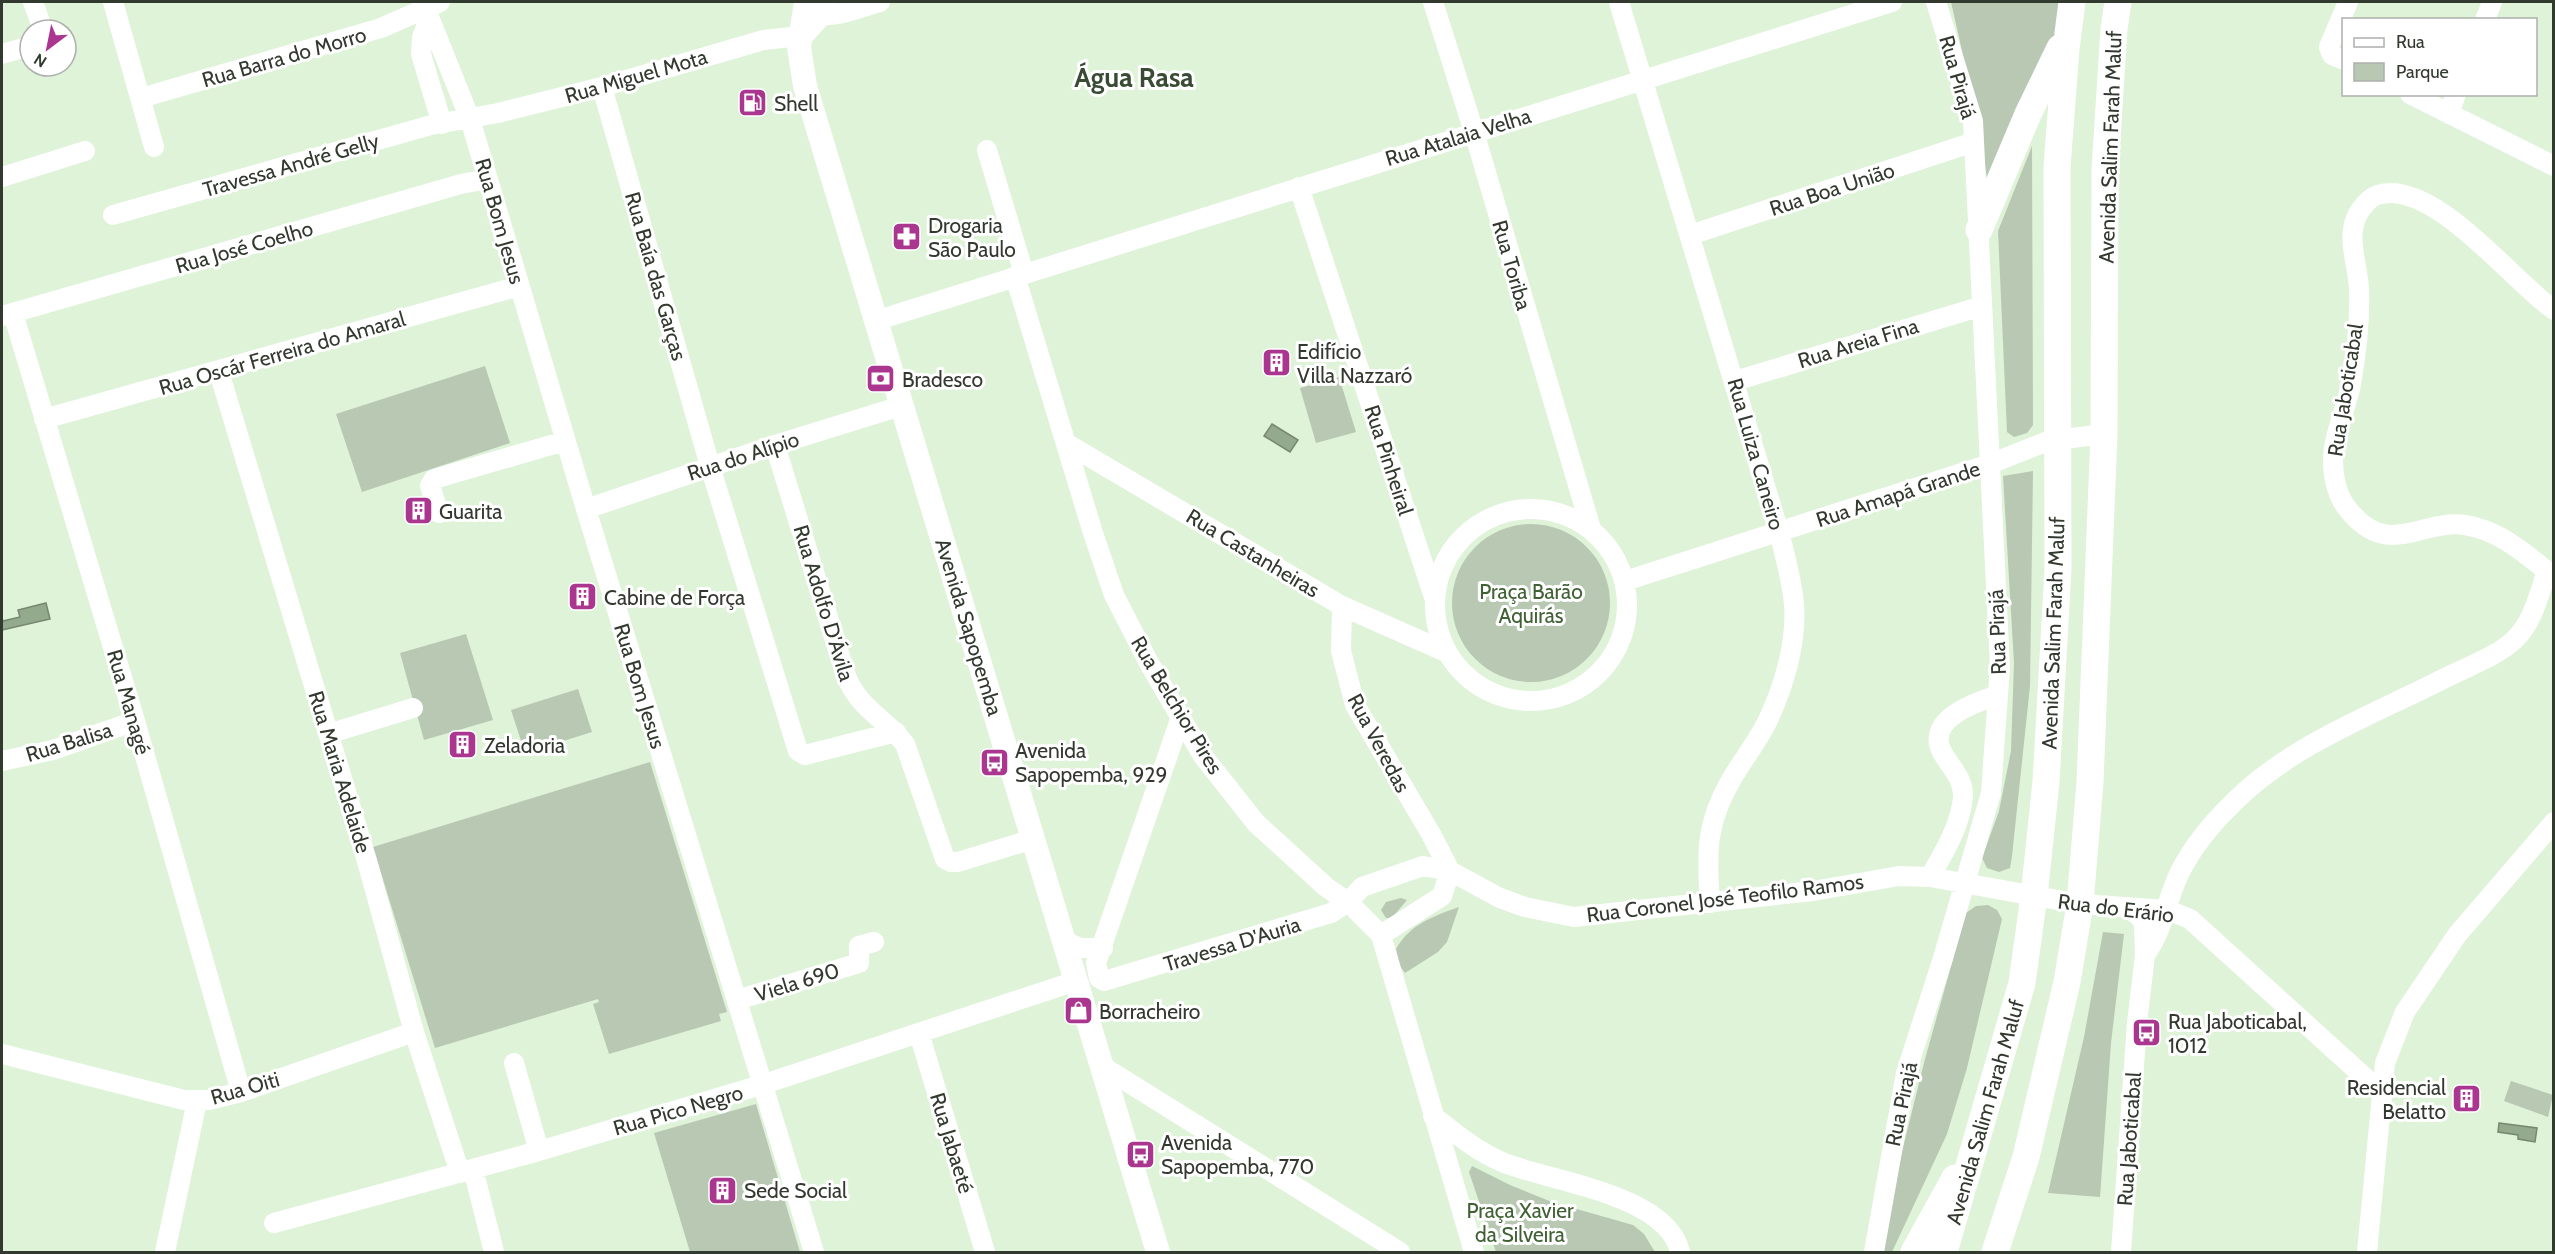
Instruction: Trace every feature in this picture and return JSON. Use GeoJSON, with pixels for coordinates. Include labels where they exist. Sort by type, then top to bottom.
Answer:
{"type":"FeatureCollection","features":[{"type":"Feature","properties":{"kind":"highway","name":"Avenida Salim Farah Maluf"},"geometry":{"type":"LineString","coordinates":[[1944,1252],[2022,983],[2046,782],[2058,569],[2057,167],[2072,2]]}},
{"type":"Feature","properties":{"kind":"highway","name":"Avenida Salim Farah Maluf"},"geometry":{"type":"LineString","coordinates":[[1995,1252],[2026,1157],[2067,981],[2080,904],[2090,782],[2104,434],[2105,169],[2120,7]]}},
{"type":"Feature","properties":{"kind":"highway"},"geometry":{"type":"LineString","coordinates":[[1979,230],[2028,114],[2068,30]]}},
{"type":"Feature","properties":{"kind":"highway"},"geometry":{"type":"LineString","coordinates":[[1914,1252],[1979,1132]]}},
{"type":"Feature","properties":{"kind":"main road","name":"Avenida Sapopemba"},"geometry":{"type":"LineString","coordinates":[[814,8],[801,36],[798,57],[805,86],[1158,1252]]}},
{"type":"Feature","properties":{"kind":"street"},"geometry":{"type":"LineString","coordinates":[[33,2],[39,18]]}},
{"type":"Feature","properties":{"kind":"street"},"geometry":{"type":"LineString","coordinates":[[113,2],[154,147]]}},
{"type":"Feature","properties":{"kind":"street"},"geometry":{"type":"LineString","coordinates":[[814,8],[841,13],[880,2]]}},
{"type":"Feature","properties":{"kind":"street","name":"Rua Toriba"},"geometry":{"type":"LineString","coordinates":[[1433,2],[1474,132],[1591,529]]}},
{"type":"Feature","properties":{"kind":"street","name":"Rua Luiza Caneiro"},"geometry":{"type":"LineString","coordinates":[[1619,2],[1779,532],[1789,569],[1794,605],[1793,633],[1787,664],[1767,721],[1719,802],[1709,832],[1707,865],[1710,903]]}},
{"type":"Feature","properties":{"kind":"street","name":"Rua Atalaia Velha"},"geometry":{"type":"LineString","coordinates":[[875,321],[1892,2]]}},
{"type":"Feature","properties":{"kind":"street","name":"Rua Pirajá"},"geometry":{"type":"LineString","coordinates":[[1874,1252],[1906,1072],[1991,793],[2000,667],[1973,121],[1936,2]]}},
{"type":"Feature","properties":{"kind":"street"},"geometry":{"type":"LineString","coordinates":[[2338,58],[2329,47],[2348,2]]}},
{"type":"Feature","properties":{"kind":"street"},"geometry":{"type":"LineString","coordinates":[[2486,18],[2492,2]]}},
{"type":"Feature","properties":{"kind":"street"},"geometry":{"type":"LineString","coordinates":[[430,8],[422,37],[421,54],[442,124]]}},
{"type":"Feature","properties":{"kind":"street","name":"Rua Barra do Morro"},"geometry":{"type":"LineString","coordinates":[[141,98],[381,28],[430,8]]}},
{"type":"Feature","properties":{"kind":"street","name":"Rua Bom Jesus"},"geometry":{"type":"LineString","coordinates":[[430,8],[470,119],[585,509],[814,1252]]}},
{"type":"Feature","properties":{"kind":"street","name":"Rua Miguel Mota"},"geometry":{"type":"LineString","coordinates":[[470,119],[602,87],[763,40],[801,36]]}},
{"type":"Feature","properties":{"kind":"street"},"geometry":{"type":"LineString","coordinates":[[2,54],[18,49]]}},
{"type":"Feature","properties":{"kind":"street","name":"Rua Baía das Garças"},"geometry":{"type":"LineString","coordinates":[[602,87],[710,466],[798,752],[805,755],[896,732]]}},
{"type":"Feature","properties":{"kind":"street"},"geometry":{"type":"LineString","coordinates":[[2414,96],[2553,166]]}},
{"type":"Feature","properties":{"kind":"street"},"geometry":{"type":"LineString","coordinates":[[2449,114],[2456,96]]}},
{"type":"Feature","properties":{"kind":"street","name":"Travessa André Gelly"},"geometry":{"type":"LineString","coordinates":[[113,215],[442,124],[470,119]]}},
{"type":"Feature","properties":{"kind":"street","name":"Rua Boa União"},"geometry":{"type":"LineString","coordinates":[[1690,235],[1974,142]]}},
{"type":"Feature","properties":{"kind":"street"},"geometry":{"type":"LineString","coordinates":[[987,150],[1020,275]]}},
{"type":"Feature","properties":{"kind":"street"},"geometry":{"type":"LineString","coordinates":[[2,177],[85,151]]}},
{"type":"Feature","properties":{"kind":"street","name":"Rua José Coelho"},"geometry":{"type":"LineString","coordinates":[[7,315],[487,178]]}},
{"type":"Feature","properties":{"kind":"street","name":"Rua Pinheiral"},"geometry":{"type":"LineString","coordinates":[[1299,187],[1434,597]]}},
{"type":"Feature","properties":{"kind":"street","name":"Rua Jaboticabal"},"geometry":{"type":"LineString","coordinates":[[2145,955],[2154,942],[2168,910],[2180,872],[2210,828],[2236,799],[2272,769],[2322,739],[2488,657],[2514,641],[2530,619],[2550,568],[2505,539],[2480,528],[2463,525],[2440,526],[2400,536],[2380,533],[2363,525],[2350,513],[2338,496],[2334,479],[2333,457],[2351,383],[2358,300],[2352,238],[2356,218],[2364,205],[2376,195],[2394,194],[2413,197],[2461,226],[2553,310]]}},
{"type":"Feature","properties":{"kind":"street","name":"Rua Belchior Pires"},"geometry":{"type":"LineString","coordinates":[[1020,275],[1066,443],[1114,595],[1203,756],[1256,824],[1326,887],[1348,902],[1380,935],[1473,1252]]}},
{"type":"Feature","properties":{"kind":"street","name":"Rua Oscár Ferreira do Amaral"},"geometry":{"type":"LineString","coordinates":[[44,419],[219,372],[519,286]]}},
{"type":"Feature","properties":{"kind":"street","name":"Rua Areia Fina"},"geometry":{"type":"LineString","coordinates":[[1735,381],[1982,306]]}},
{"type":"Feature","properties":{"kind":"street","name":"Rua Managé"},"geometry":{"type":"LineString","coordinates":[[7,315],[44,419],[135,721],[241,1092]]}},
{"type":"Feature","properties":{"kind":"street","name":"Rua Maria Adelaide"},"geometry":{"type":"LineString","coordinates":[[219,372],[367,861],[414,1032],[467,1171],[494,1252]]}},
{"type":"Feature","properties":{"kind":"street","name":"Rua do Alípio"},"geometry":{"type":"LineString","coordinates":[[585,509],[710,466],[901,406]]}},
{"type":"Feature","properties":{"kind":"street","name":"Rua Amapá Grande"},"geometry":{"type":"LineString","coordinates":[[1625,581],[1990,464],[2048,441],[2104,434]]}},
{"type":"Feature","properties":{"kind":"street"},"geometry":{"type":"LineString","coordinates":[[439,513],[430,486],[434,479],[565,441]]}},
{"type":"Feature","properties":{"kind":"street","name":"Rua Castanheiras"},"geometry":{"type":"LineString","coordinates":[[1066,443],[1342,606],[1446,652]]}},
{"type":"Feature","properties":{"kind":"street","name":"Rua Adolfo D'Ávila"},"geometry":{"type":"LineString","coordinates":[[775,445],[852,692],[861,703],[896,732],[904,744],[912,761],[945,859],[958,862],[1033,838]]}},
{"type":"Feature","properties":{"kind":"street"},"geometry":{"type":"LineString","coordinates":[[1536,508],[1565,514],[1591,529],[1612,552],[1625,581],[1628,612],[1620,643],[1604,669],[1580,689],[1550,700],[1519,701],[1489,692],[1463,674],[1446,652],[1436,625],[1434,597],[1441,568],[1456,542],[1479,523],[1506,511],[1536,508]]}},
{"type":"Feature","properties":{"kind":"street","name":"Rua Veredas"},"geometry":{"type":"LineString","coordinates":[[1342,606],[1341,651],[1355,705],[1431,834],[1450,871]]}},
{"type":"Feature","properties":{"kind":"street"},"geometry":{"type":"LineString","coordinates":[[1929,878],[1954,831],[1963,796],[1960,780],[1942,752],[1939,740],[1941,731],[1955,713],[1971,703],[1998,694]]}},
{"type":"Feature","properties":{"kind":"street"},"geometry":{"type":"LineString","coordinates":[[328,734],[413,708]]}},
{"type":"Feature","properties":{"kind":"street"},"geometry":{"type":"LineString","coordinates":[[1064,941],[1080,948],[1103,948],[1181,717]]}},
{"type":"Feature","properties":{"kind":"street","name":"Rua Balisa"},"geometry":{"type":"LineString","coordinates":[[2,761],[53,750],[135,721]]}},
{"type":"Feature","properties":{"kind":"street"},"geometry":{"type":"LineString","coordinates":[[2367,1252],[2385,1063],[2405,1012],[2428,975],[2457,936],[2553,822]]}},
{"type":"Feature","properties":{"kind":"street","name":"Travessa D'Auria"},"geometry":{"type":"LineString","coordinates":[[1103,948],[1096,963],[1096,970],[1101,979],[1112,979],[1331,914],[1348,902],[1362,887],[1423,866],[1450,871]]}},
{"type":"Feature","properties":{"kind":"street"},"geometry":{"type":"LineString","coordinates":[[1380,935],[1442,896],[1450,871]]}},
{"type":"Feature","properties":{"kind":"street","name":"Rua Coronel José Teofilo Ramos"},"geometry":{"type":"LineString","coordinates":[[1450,871],[1500,898],[1526,907],[1574,917],[1813,891],[1899,876],[1929,878],[2034,896]]}},
{"type":"Feature","properties":{"kind":"street","name":"Rua do Erário"},"geometry":{"type":"LineString","coordinates":[[2034,896],[2080,904],[2168,910],[2190,919],[2382,1093]]}},
{"type":"Feature","properties":{"kind":"street","name":"Rua Jaboticabal"},"geometry":{"type":"LineString","coordinates":[[2121,1252],[2137,1023],[2145,955],[2144,925],[2141,918],[2127,907]]}},
{"type":"Feature","properties":{"kind":"street","name":"Viela 690"},"geometry":{"type":"LineString","coordinates":[[737,1000],[859,963],[859,946],[874,942]]}},
{"type":"Feature","properties":{"kind":"street","name":"Rua Pico Negro"},"geometry":{"type":"LineString","coordinates":[[274,1223],[539,1151],[764,1084],[1076,981]]}},
{"type":"Feature","properties":{"kind":"street","name":"Rua Oiti"},"geometry":{"type":"LineString","coordinates":[[2,1054],[184,1100],[197,1101],[241,1092],[414,1032]]}},
{"type":"Feature","properties":{"kind":"street","name":"Rua Jabaeté"},"geometry":{"type":"LineString","coordinates":[[919,1033],[985,1252]]}},
{"type":"Feature","properties":{"kind":"street"},"geometry":{"type":"LineString","coordinates":[[514,1063],[539,1151]]}},
{"type":"Feature","properties":{"kind":"street"},"geometry":{"type":"LineString","coordinates":[[1102,1066],[1400,1252]]}},
{"type":"Feature","properties":{"kind":"street"},"geometry":{"type":"LineString","coordinates":[[165,1252],[197,1101]]}},
{"type":"Feature","properties":{"kind":"street"},"geometry":{"type":"LineString","coordinates":[[1433,1116],[1474,1147],[1502,1162],[1605,1193],[1638,1207],[1664,1223],[1677,1240],[1680,1252]]}},
{"type":"Feature","properties":{"kind":"green space"},"geometry":{"type":"Polygon","coordinates":[[[1951,2],[2061,2],[2056,41],[1987,179],[1980,131],[1951,2]]]}},
{"type":"Feature","properties":{"kind":"green space"},"geometry":{"type":"Polygon","coordinates":[[[2032,146],[2033,425],[2027,433],[2014,437],[2007,432],[1998,231],[2032,146]]]}},
{"type":"Feature","properties":{"kind":"green space"},"geometry":{"type":"Polygon","coordinates":[[[485,366],[510,443],[362,492],[336,414],[485,366]]]}},
{"type":"Feature","properties":{"kind":"green space"},"geometry":{"type":"Polygon","coordinates":[[[1339,377],[1356,432],[1316,443],[1300,388],[1339,377]]]}},
{"type":"Feature","properties":{"kind":"green space"},"geometry":{"type":"Polygon","coordinates":[[[2033,471],[2030,686],[2010,868],[1999,872],[1987,868],[1982,858],[1999,811],[2011,751],[2014,663],[2003,476],[2033,471]]]}},
{"type":"Feature","properties":{"kind":"green space","name":"Praça Barão Aquirás"},"geometry":{"type":"Polygon","coordinates":[[[1531,524],[1546,525],[1561,530],[1575,537],[1587,547],[1597,559],[1604,573],[1609,588],[1609,618],[1604,633],[1597,647],[1587,659],[1575,669],[1561,676],[1546,681],[1531,682],[1516,681],[1501,676],[1487,669],[1475,659],[1465,647],[1458,633],[1453,618],[1452,603],[1453,588],[1458,573],[1465,559],[1475,547],[1487,537],[1501,530],[1516,525],[1531,524]]]}},
{"type":"Feature","properties":{"kind":"green space"},"geometry":{"type":"Polygon","coordinates":[[[466,634],[493,720],[424,740],[400,653],[466,634]]]}},
{"type":"Feature","properties":{"kind":"green space"},"geometry":{"type":"Polygon","coordinates":[[[578,689],[592,732],[525,753],[511,710],[578,689]]]}},
{"type":"Feature","properties":{"kind":"green space"},"geometry":{"type":"Polygon","coordinates":[[[650,762],[727,1012],[719,1014],[721,1021],[609,1054],[593,1004],[599,1002],[598,999],[435,1048],[373,847],[650,762]]]}},
{"type":"Feature","properties":{"kind":"green space"},"geometry":{"type":"Polygon","coordinates":[[[1401,898],[1407,900],[1392,918],[1386,918],[1381,910],[1386,902],[1401,898]]]}},
{"type":"Feature","properties":{"kind":"green space"},"geometry":{"type":"Polygon","coordinates":[[[1988,905],[1997,910],[2002,919],[1967,1068],[1947,1134],[1892,1252],[1877,1252],[1925,1059],[1966,913],[1976,906],[1988,905]]]}},
{"type":"Feature","properties":{"kind":"green space"},"geometry":{"type":"Polygon","coordinates":[[[1459,907],[1447,942],[1438,952],[1405,973],[1399,965],[1396,949],[1402,940],[1423,922],[1459,907]]]}},
{"type":"Feature","properties":{"kind":"green space"},"geometry":{"type":"Polygon","coordinates":[[[2103,932],[2124,934],[2111,1043],[2100,1197],[2048,1193],[2084,1037],[2103,932]]]}},
{"type":"Feature","properties":{"kind":"green space"},"geometry":{"type":"Polygon","coordinates":[[[2511,1081],[2553,1095],[2548,1117],[2504,1101],[2511,1081]]]}},
{"type":"Feature","properties":{"kind":"green space"},"geometry":{"type":"Polygon","coordinates":[[[756,1104],[800,1252],[690,1252],[654,1133],[756,1104]]]}},
{"type":"Feature","properties":{"kind":"green space","name":"Praça Xavier da Silveira"},"geometry":{"type":"Polygon","coordinates":[[[1472,1166],[1552,1202],[1633,1225],[1644,1234],[1655,1252],[1496,1252],[1469,1172],[1472,1166]]]}},
{"type":"Feature","properties":{"kind":"shaded area"},"geometry":{"type":"Polygon","coordinates":[[[1272,424],[1298,440],[1290,452],[1264,436],[1272,424]]]}},
{"type":"Feature","properties":{"kind":"shaded area"},"geometry":{"type":"Polygon","coordinates":[[[46,603],[50,619],[2,630],[2,618],[3,621],[20,617],[18,610],[46,603]]]}},
{"type":"Feature","properties":{"kind":"shaded area"},"geometry":{"type":"Polygon","coordinates":[[[2499,1123],[2537,1128],[2535,1142],[2518,1139],[2518,1135],[2498,1132],[2499,1123]]]}},
{"type":"Feature","properties":{"kind":"place","name":"Shell"},"geometry":{"type":"Point","coordinates":[753,103]}},
{"type":"Feature","properties":{"kind":"place","name":"Drogaria São Paulo"},"geometry":{"type":"Point","coordinates":[907,237]}},
{"type":"Feature","properties":{"kind":"place","name":"Edifício Villa Nazzaró"},"geometry":{"type":"Point","coordinates":[1276,363]}},
{"type":"Feature","properties":{"kind":"place","name":"Bradesco"},"geometry":{"type":"Point","coordinates":[881,379]}},
{"type":"Feature","properties":{"kind":"place","name":"Guarita"},"geometry":{"type":"Point","coordinates":[418,511]}},
{"type":"Feature","properties":{"kind":"place","name":"Cabine de Força"},"geometry":{"type":"Point","coordinates":[583,597]}},
{"type":"Feature","properties":{"kind":"place","name":"Zeladoria"},"geometry":{"type":"Point","coordinates":[463,745]}},
{"type":"Feature","properties":{"kind":"place","name":"Avenida Sapopemba, 929"},"geometry":{"type":"Point","coordinates":[994,762]}},
{"type":"Feature","properties":{"kind":"place","name":"Borracheiro"},"geometry":{"type":"Point","coordinates":[1078,1011]}},
{"type":"Feature","properties":{"kind":"place","name":"Rua Jaboticabal, 1012"},"geometry":{"type":"Point","coordinates":[2147,1033]}},
{"type":"Feature","properties":{"kind":"place","name":"Residencial Belatto"},"geometry":{"type":"Point","coordinates":[2467,1099]}},
{"type":"Feature","properties":{"kind":"place","name":"Avenida Sapopemba, 770"},"geometry":{"type":"Point","coordinates":[1140,1154]}},
{"type":"Feature","properties":{"kind":"place","name":"Sede Social"},"geometry":{"type":"Point","coordinates":[723,1190]}},
{"type":"Feature","properties":{"kind":"district","name":"Água Rasa"},"geometry":{"type":"Point","coordinates":[1134,77]}}]}
